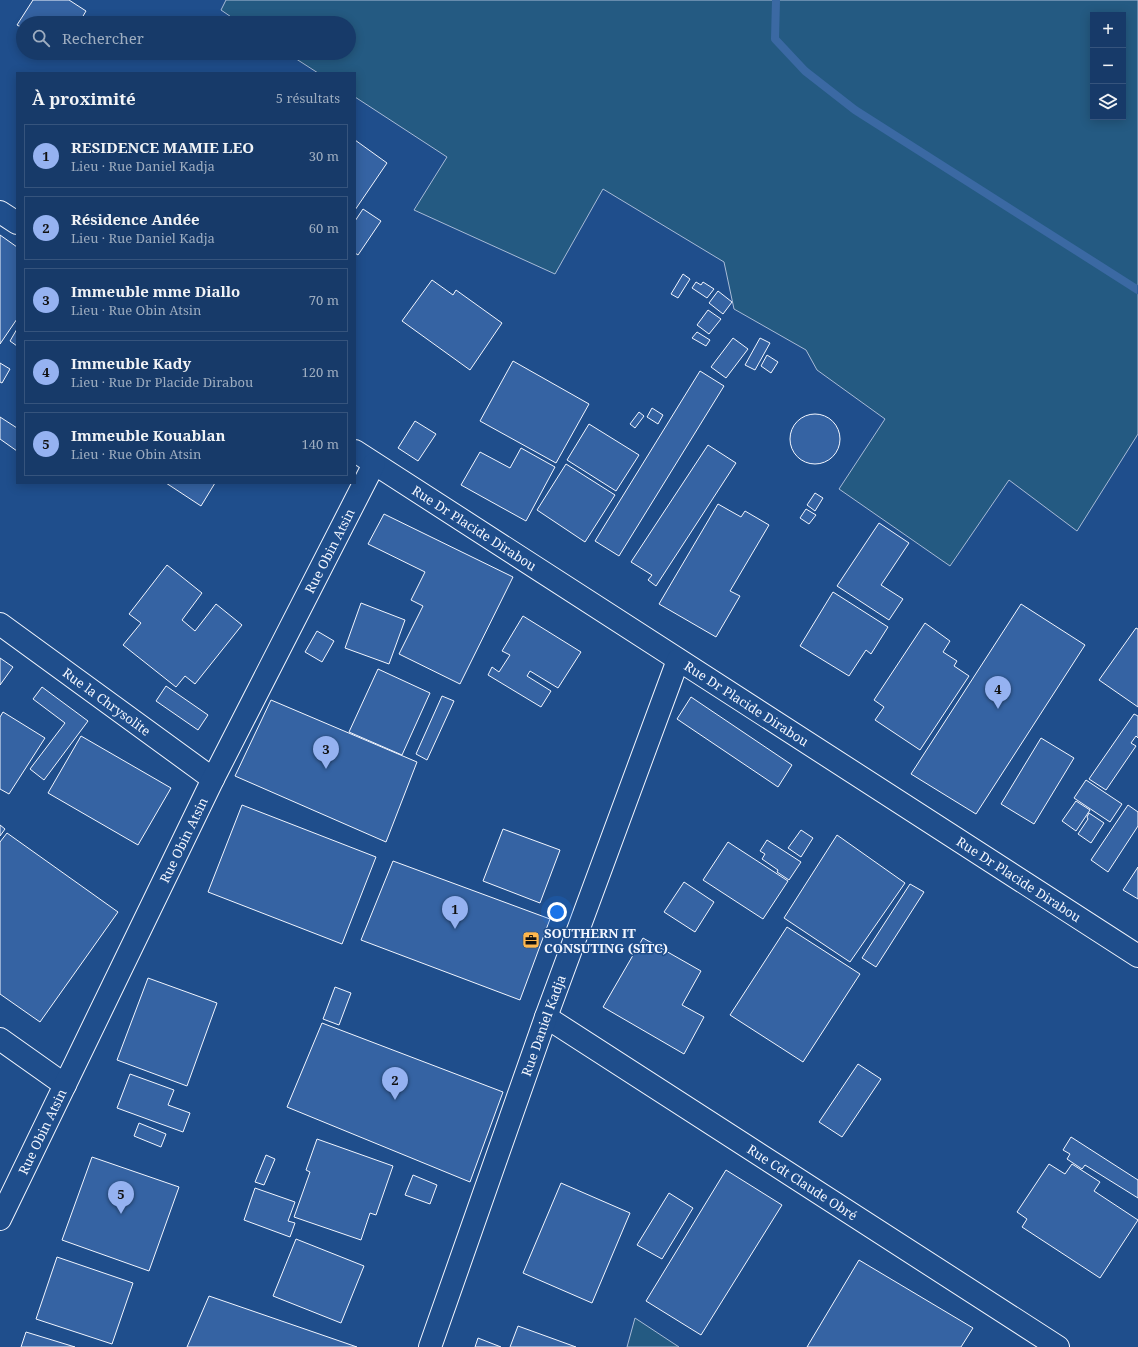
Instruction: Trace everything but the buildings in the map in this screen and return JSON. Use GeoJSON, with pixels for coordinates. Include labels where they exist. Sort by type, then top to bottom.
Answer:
{"type":"FeatureCollection","features":[{"type":"Feature","properties":{"kind":"street"},"geometry":{"type":"LineString","coordinates":[[0,212],[16,222]]}},
{"type":"Feature","properties":{"kind":"street","name":"Rue Dr Placide Dirabou"},"geometry":{"type":"LineString","coordinates":[[356,452],[1138,956]]}},
{"type":"Feature","properties":{"kind":"street","name":"Rue Obin Atsin"},"geometry":{"type":"LineString","coordinates":[[0,1219],[213,779],[374,464]]}},
{"type":"Feature","properties":{"kind":"street","name":"Rue la Chrysolite"},"geometry":{"type":"LineString","coordinates":[[0,624],[213,779]]}},
{"type":"Feature","properties":{"kind":"street","name":"Rue Daniel Kadja"},"geometry":{"type":"LineString","coordinates":[[430,1347],[546,1018],[678,660]]}},
{"type":"Feature","properties":{"kind":"street","name":"Rue Cdt Claude Obré"},"geometry":{"type":"LineString","coordinates":[[546,1018],[1058,1347]]}},
{"type":"Feature","properties":{"kind":"street"},"geometry":{"type":"LineString","coordinates":[[0,1039],[65,1085]]}},
{"type":"Feature","properties":{"kind":"shaded area"},"geometry":{"type":"Polygon","coordinates":[[[226,0],[1138,0],[1138,434],[1077,531],[1009,480],[950,566],[839,489],[885,419],[817,370],[806,350],[734,309],[724,262],[603,189],[555,274],[414,210],[447,157],[356,98],[356,72],[316,72],[298,60],[356,60],[356,16],[230,16],[221,10],[226,0]]]}},
{"type":"Feature","properties":{"kind":"shaded area"},"geometry":{"type":"Polygon","coordinates":[[[635,1318],[679,1347],[627,1347],[635,1318]]]}},
{"type":"Feature","properties":{"kind":"waterway"},"geometry":{"type":"LineString","coordinates":[[776,0],[775,39],[805,71],[855,110],[1138,290]]}},
{"type":"Feature","properties":{"kind":"place","name":"Immeuble Kady"},"geometry":{"type":"Point","coordinates":[998,709]}},
{"type":"Feature","properties":{"kind":"place","name":"Immeuble mme Diallo"},"geometry":{"type":"Point","coordinates":[326,769]}},
{"type":"Feature","properties":{"kind":"place","name":"RESIDENCE MAMIE LEO"},"geometry":{"type":"Point","coordinates":[455,929]}},
{"type":"Feature","properties":{"kind":"place","name":"SOUTHERN IT CONSUTING (SITC)"},"geometry":{"type":"Point","coordinates":[531,940]}},
{"type":"Feature","properties":{"kind":"place","name":"Résidence Andée"},"geometry":{"type":"Point","coordinates":[395,1100]}},
{"type":"Feature","properties":{"kind":"place","name":"Immeuble Kouablan"},"geometry":{"type":"Point","coordinates":[121,1214]}}]}
